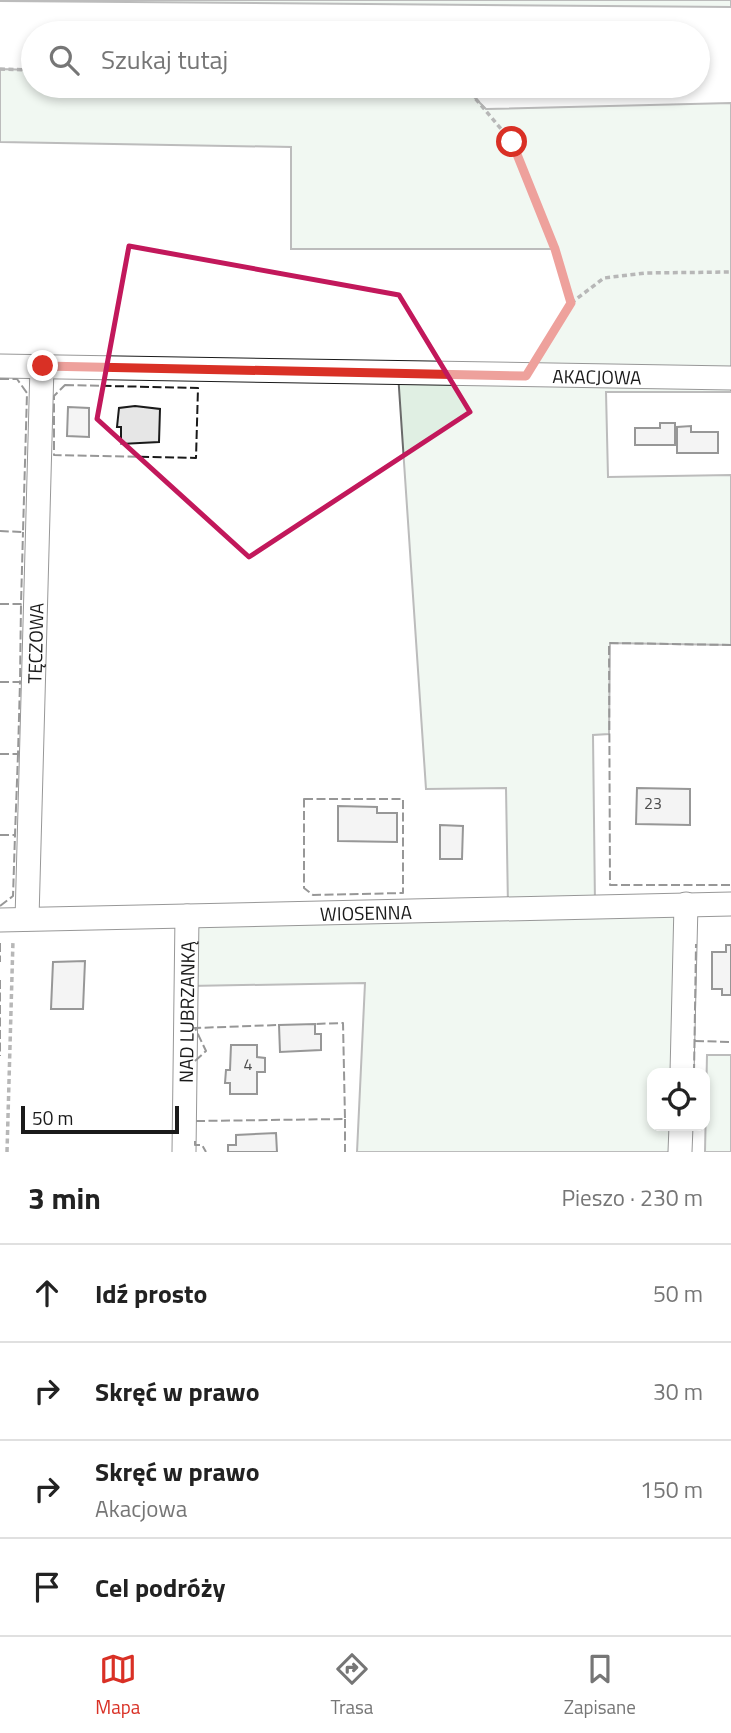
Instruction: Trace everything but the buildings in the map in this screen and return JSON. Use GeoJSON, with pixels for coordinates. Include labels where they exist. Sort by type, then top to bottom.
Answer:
{"type":"FeatureCollection","features":[{"type":"Feature","properties":{"kind":"street","name":"AKACJOWA"},"geometry":{"type":"LineString","coordinates":[[0,366],[731,378]]}},
{"type":"Feature","properties":{"kind":"street","name":"TĘCZOWA"},"geometry":{"type":"LineString","coordinates":[[13,920],[43,366]]}},
{"type":"Feature","properties":{"kind":"street"},"geometry":{"type":"LineString","coordinates":[[682,1068],[686,904]]}},
{"type":"Feature","properties":{"kind":"street","name":"WIOSENNA"},"geometry":{"type":"LineString","coordinates":[[13,920],[731,904]]}},
{"type":"Feature","properties":{"kind":"street","name":"NAD LUBRZANKĄ"},"geometry":{"type":"LineString","coordinates":[[184,1152],[189,986],[187,916]]}},
{"type":"Feature","properties":{"kind":"street"},"geometry":{"type":"LineString","coordinates":[[680,1152],[681,1131]]}},
{"type":"Feature","properties":{"kind":"path"},"geometry":{"type":"LineString","coordinates":[[0,69],[21,70]]}},
{"type":"Feature","properties":{"kind":"path"},"geometry":{"type":"LineString","coordinates":[[475,98],[512,142],[555,249],[571,303]]}},
{"type":"Feature","properties":{"kind":"path"},"geometry":{"type":"LineString","coordinates":[[526,376],[571,303],[604,278],[645,273],[731,272]]}},
{"type":"Feature","properties":{"kind":"path"},"geometry":{"type":"LineString","coordinates":[[7,1152],[13,920]]}},
{"type":"Feature","properties":{"kind":"highlighted area"},"geometry":{"type":"Polygon","coordinates":[[[129,246],[399,295],[470,412],[249,557],[97,419],[129,246]]]}},
{"type":"Feature","properties":{"kind":"green space"},"geometry":{"type":"Polygon","coordinates":[[[731,0],[731,7],[0,1],[731,0]]]}},
{"type":"Feature","properties":{"kind":"green space"},"geometry":{"type":"Polygon","coordinates":[[[0,69],[21,70],[21,98],[475,98],[486,109],[731,103],[731,372],[529,370],[571,303],[554,249],[291,249],[291,147],[0,142],[0,69]]]}},
{"type":"Feature","properties":{"kind":"green space"},"geometry":{"type":"Polygon","coordinates":[[[398,373],[731,378],[731,392],[606,392],[608,477],[731,475],[731,645],[610,643],[609,734],[593,735],[595,905],[508,907],[506,788],[426,789],[398,373]]]}},
{"type":"Feature","properties":{"kind":"green space"},"geometry":{"type":"Polygon","coordinates":[[[683,911],[677,1068],[647,1068],[647,1131],[675,1131],[674,1152],[357,1152],[365,983],[189,986],[187,916],[683,911]]]}},
{"type":"Feature","properties":{"kind":"green space"},"geometry":{"type":"Polygon","coordinates":[[[707,1055],[731,1055],[731,1152],[705,1152],[705,1131],[710,1131],[710,1068],[707,1068],[707,1055]]]}},
{"type":"Feature","properties":{"kind":"fence"},"geometry":{"type":"LineString","coordinates":[[0,379],[17,379],[27,393],[23,532],[0,531]]}},
{"type":"Feature","properties":{"kind":"fence"},"geometry":{"type":"LineString","coordinates":[[65,385],[198,388],[196,458],[54,455],[54,396],[65,385]]}},
{"type":"Feature","properties":{"kind":"fence"},"geometry":{"type":"LineString","coordinates":[[0,604],[21,604],[23,532]]}},
{"type":"Feature","properties":{"kind":"fence"},"geometry":{"type":"LineString","coordinates":[[0,682],[20,682],[21,604]]}},
{"type":"Feature","properties":{"kind":"fence"},"geometry":{"type":"LineString","coordinates":[[731,645],[609,643],[610,885],[731,885]]}},
{"type":"Feature","properties":{"kind":"fence"},"geometry":{"type":"LineString","coordinates":[[0,754],[18,754],[20,682]]}},
{"type":"Feature","properties":{"kind":"fence"},"geometry":{"type":"LineString","coordinates":[[0,835],[15,835],[18,754]]}},
{"type":"Feature","properties":{"kind":"fence"},"geometry":{"type":"LineString","coordinates":[[304,799],[403,799],[403,893],[313,895],[304,888],[304,799]]}},
{"type":"Feature","properties":{"kind":"fence"},"geometry":{"type":"LineString","coordinates":[[0,906],[13,896],[15,835]]}},
{"type":"Feature","properties":{"kind":"fence"},"geometry":{"type":"LineString","coordinates":[[0,943],[0,962]]}},
{"type":"Feature","properties":{"kind":"fence"},"geometry":{"type":"LineString","coordinates":[[694,1068],[696,944]]}},
{"type":"Feature","properties":{"kind":"fence"},"geometry":{"type":"LineString","coordinates":[[0,980],[0,1056]]}},
{"type":"Feature","properties":{"kind":"fence"},"geometry":{"type":"LineString","coordinates":[[196,1121],[345,1119],[343,1023],[315,1024]]}},
{"type":"Feature","properties":{"kind":"fence"},"geometry":{"type":"LineString","coordinates":[[195,1061],[206,1051],[195,1028],[279,1025]]}},
{"type":"Feature","properties":{"kind":"fence"},"geometry":{"type":"LineString","coordinates":[[695,1041],[731,1042]]}},
{"type":"Feature","properties":{"kind":"fence"},"geometry":{"type":"LineString","coordinates":[[345,1119],[345,1152]]}},
{"type":"Feature","properties":{"kind":"fence"},"geometry":{"type":"LineString","coordinates":[[195,1141],[195,1145],[202,1145],[206,1152]]}},
{"type":"Feature","properties":{"kind":"route"},"geometry":{"type":"LineString","coordinates":[[43,366],[526,376],[571,303],[555,249],[512,142]]}}]}
